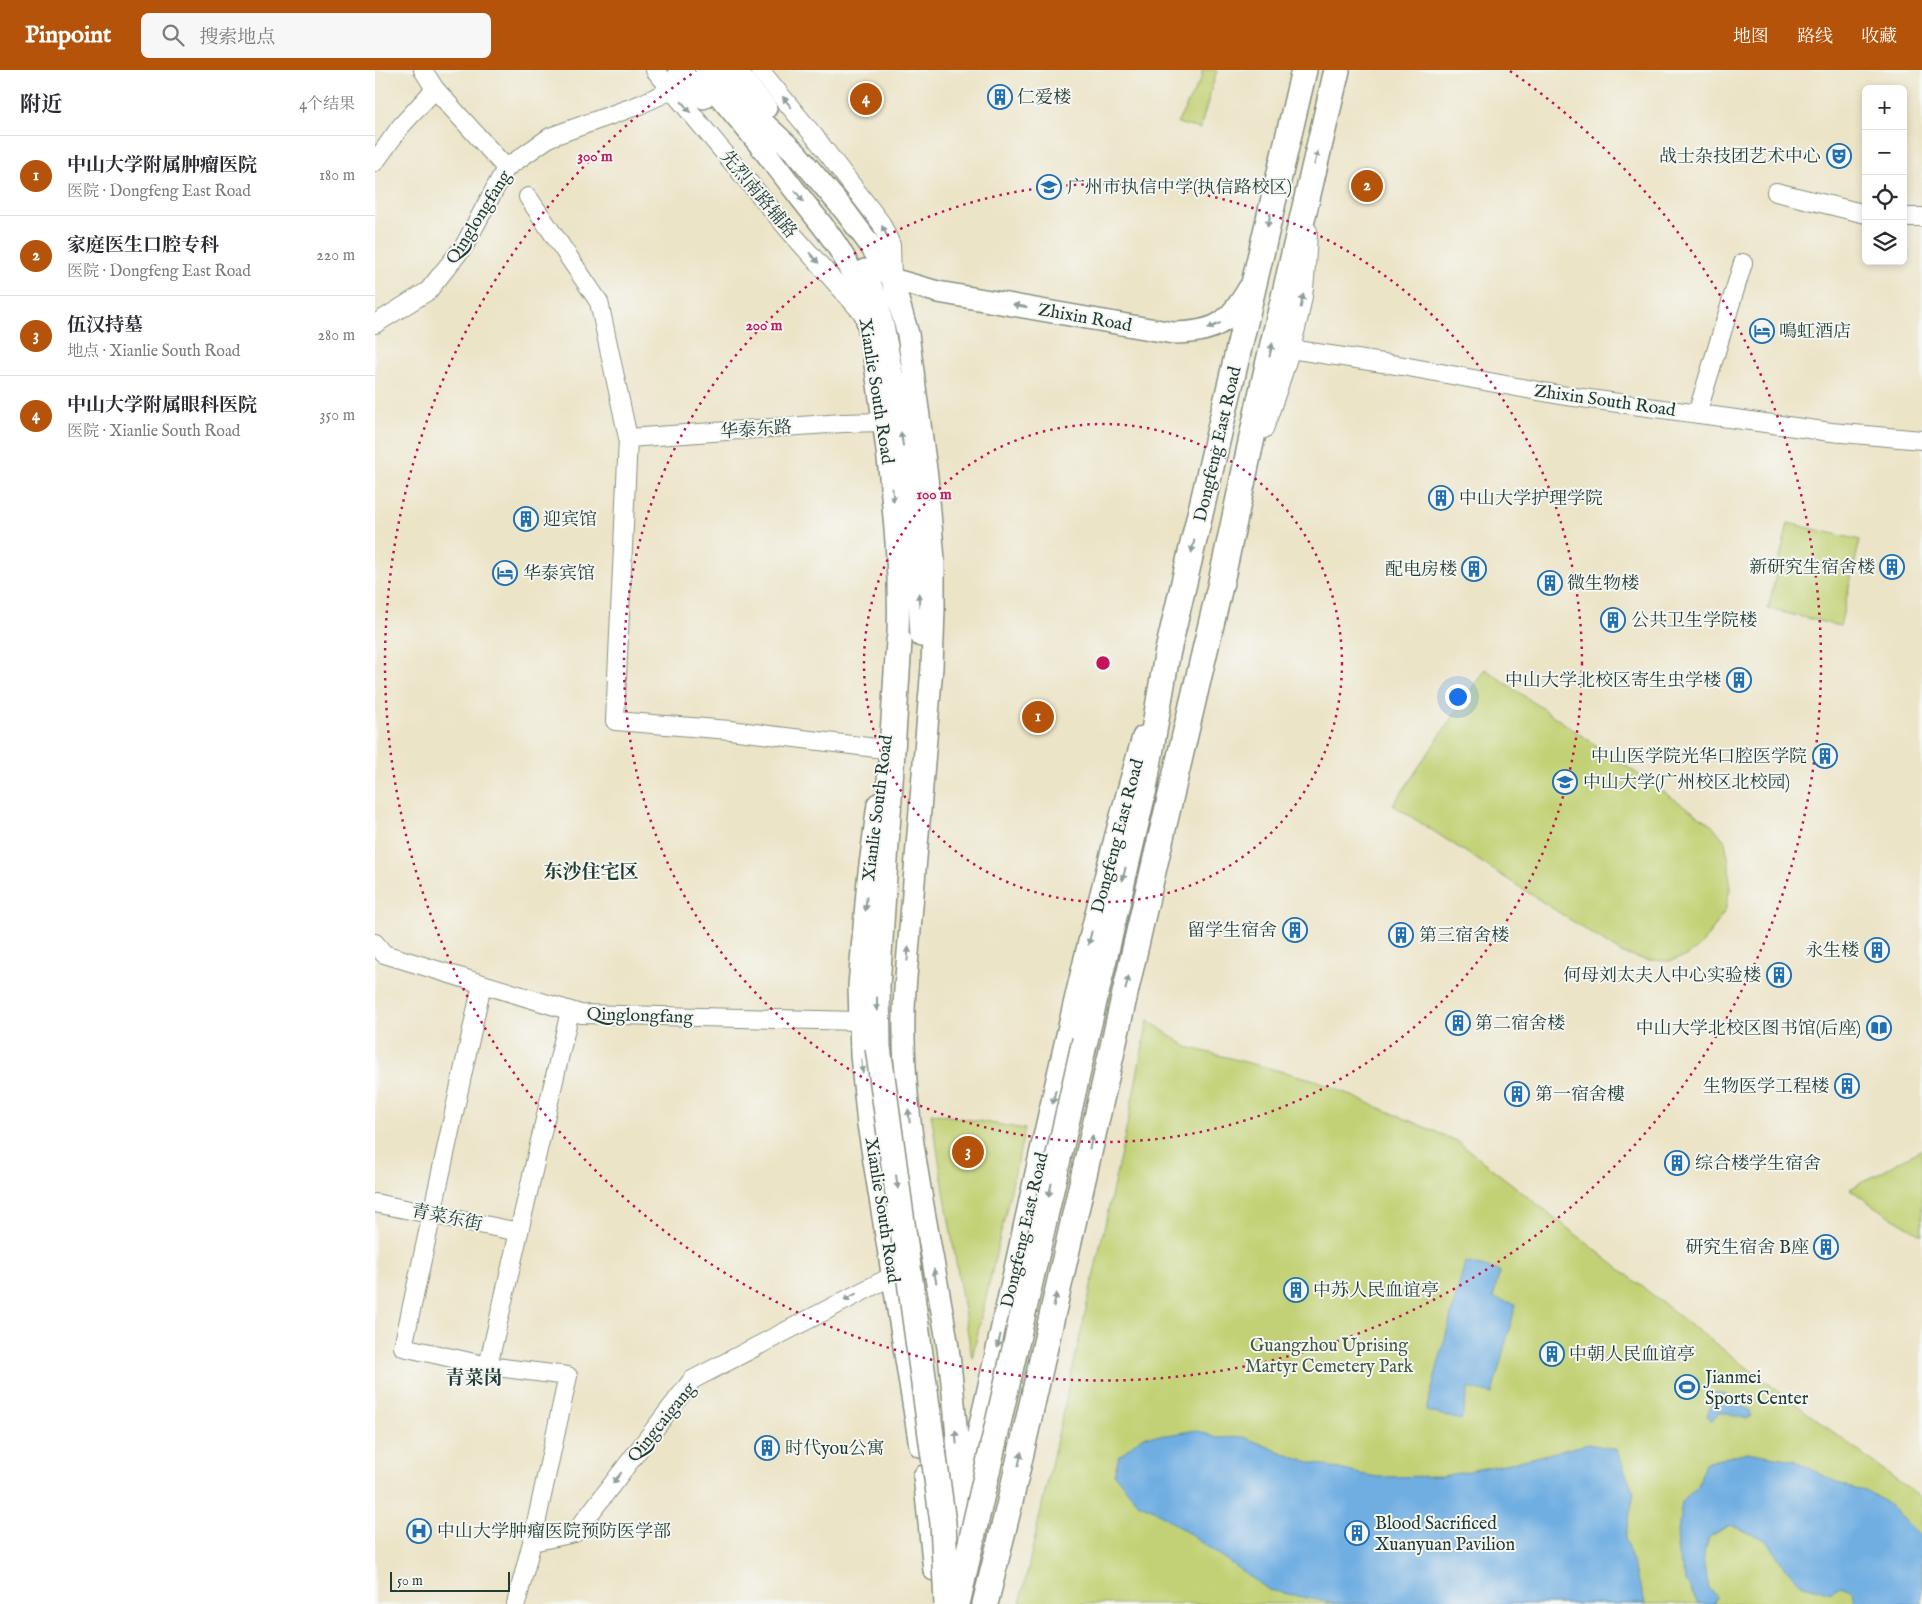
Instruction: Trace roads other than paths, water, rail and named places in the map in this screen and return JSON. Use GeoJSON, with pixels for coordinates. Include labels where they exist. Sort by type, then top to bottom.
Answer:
{"type":"FeatureCollection","features":[{"type":"Feature","properties":{"kind":"highway","name":"Dongfeng East Road"},"geometry":{"type":"LineString","coordinates":[[1167,655],[1304,70]]}},
{"type":"Feature","properties":{"kind":"highway","name":"Dongfeng East Road"},"geometry":{"type":"LineString","coordinates":[[985,1604],[1221,582],[1308,189],[1337,70]]}},
{"type":"Feature","properties":{"kind":"highway"},"geometry":{"type":"LineString","coordinates":[[899,641],[877,986],[878,1047],[943,1523],[944,1603]]}},
{"type":"Feature","properties":{"kind":"highway"},"geometry":{"type":"LineString","coordinates":[[944,1603],[1085,1040],[1143,789],[1167,655]]}},
{"type":"Feature","properties":{"kind":"highway","name":"Dongfeng East Road"},"geometry":{"type":"LineString","coordinates":[[991,1604],[1009,1506]]}},
{"type":"Feature","properties":{"kind":"main road"},"geometry":{"type":"LineString","coordinates":[[679,70],[739,136],[753,148],[770,157]]}},
{"type":"Feature","properties":{"kind":"main road","name":"Xianlie South Road"},"geometry":{"type":"LineString","coordinates":[[697,70],[770,157],[833,240],[847,262],[856,283],[865,317],[883,422],[895,527],[899,641],[884,748],[863,942],[859,1021],[868,1124],[894,1274],[944,1603]]}},
{"type":"Feature","properties":{"kind":"main road","name":"Xianlie South Road"},"geometry":{"type":"LineString","coordinates":[[714,70],[755,115],[797,154],[845,211],[871,246],[892,279],[908,334],[922,432],[931,516],[934,608],[932,667],[902,1024],[903,1059],[910,1123],[945,1330],[952,1391],[968,1604]]}},
{"type":"Feature","properties":{"kind":"main road"},"geometry":{"type":"LineString","coordinates":[[735,70],[774,119],[797,154]]}},
{"type":"Feature","properties":{"kind":"main road","name":"Xianlie South Road"},"geometry":{"type":"LineString","coordinates":[[755,115],[849,238],[867,273],[876,298],[884,330],[898,408],[916,542],[926,736]]}},
{"type":"Feature","properties":{"kind":"main road","name":"Zhixin Road"},"geometry":{"type":"LineString","coordinates":[[892,279],[938,292],[1178,333],[1207,329],[1227,319],[1235,311],[1255,277]]}},
{"type":"Feature","properties":{"kind":"main road","name":"Dongfeng East Road"},"geometry":{"type":"LineString","coordinates":[[944,1603],[961,1503],[1085,955],[1116,834],[1167,655]]}},
{"type":"Feature","properties":{"kind":"main road"},"geometry":{"type":"LineString","coordinates":[[904,1340],[914,1348],[934,1346],[945,1330]]}},
{"type":"Feature","properties":{"kind":"street"},"geometry":{"type":"LineString","coordinates":[[423,70],[435,89],[506,168]]}},
{"type":"Feature","properties":{"kind":"street","name":"先烈南路辅路"},"geometry":{"type":"LineString","coordinates":[[655,70],[788,229],[865,317]]}},
{"type":"Feature","properties":{"kind":"street"},"geometry":{"type":"LineString","coordinates":[[759,70],[815,137],[881,223],[891,245],[892,279]]}},
{"type":"Feature","properties":{"kind":"street"},"geometry":{"type":"LineString","coordinates":[[375,162],[401,126],[435,89]]}},
{"type":"Feature","properties":{"kind":"street","name":"Qinglongfang"},"geometry":{"type":"LineString","coordinates":[[375,324],[428,291],[464,246],[506,168],[550,137],[639,105],[672,90]]}},
{"type":"Feature","properties":{"kind":"street"},"geometry":{"type":"LineString","coordinates":[[1234,517],[1290,349],[1303,296],[1306,272],[1308,189]]}},
{"type":"Feature","properties":{"kind":"street"},"geometry":{"type":"LineString","coordinates":[[1776,192],[1862,213]]}},
{"type":"Feature","properties":{"kind":"street"},"geometry":{"type":"LineString","coordinates":[[528,197],[599,302],[628,438],[615,721],[730,730],[884,748]]}},
{"type":"Feature","properties":{"kind":"street"},"geometry":{"type":"LineString","coordinates":[[1907,217],[1922,217]]}},
{"type":"Feature","properties":{"kind":"street"},"geometry":{"type":"LineString","coordinates":[[1697,414],[1743,263]]}},
{"type":"Feature","properties":{"kind":"street","name":"Zhixin South Road"},"geometry":{"type":"LineString","coordinates":[[1290,349],[1403,366],[1560,395],[1831,432],[1922,440]]}},
{"type":"Feature","properties":{"kind":"street","name":"华泰东路"},"geometry":{"type":"LineString","coordinates":[[628,438],[843,422],[883,422]]}},
{"type":"Feature","properties":{"kind":"street","name":"Qinglongfang"},"geometry":{"type":"LineString","coordinates":[[375,943],[385,954],[581,1014],[859,1021]]}},
{"type":"Feature","properties":{"kind":"street"},"geometry":{"type":"LineString","coordinates":[[482,984],[403,1346],[488,1366],[568,1376],[532,1542],[516,1604]]}},
{"type":"Feature","properties":{"kind":"street"},"geometry":{"type":"LineString","coordinates":[[488,1366],[570,1011]]}},
{"type":"Feature","properties":{"kind":"street","name":"青菜东街"},"geometry":{"type":"LineString","coordinates":[[375,1202],[519,1232]]}},
{"type":"Feature","properties":{"kind":"street","name":"Qingcaigang"},"geometry":{"type":"LineString","coordinates":[[532,1542],[575,1533],[692,1380],[894,1274]]}},
{"type":"Feature","properties":{"kind":"water"},"geometry":{"type":"Polygon","coordinates":[[[1465,1262],[1500,1271],[1493,1298],[1516,1304],[1492,1394],[1469,1388],[1461,1420],[1426,1411],[1465,1262]]]}},
{"type":"Feature","properties":{"kind":"water"},"geometry":{"type":"Polygon","coordinates":[[[1715,1393],[1724,1394],[1750,1411],[1751,1416],[1747,1419],[1727,1413],[1719,1413],[1712,1421],[1707,1416],[1715,1393]]]}},
{"type":"Feature","properties":{"kind":"water"},"geometry":{"type":"Polygon","coordinates":[[[1196,1430],[1217,1438],[1244,1437],[1298,1459],[1378,1477],[1443,1476],[1515,1462],[1588,1444],[1616,1449],[1634,1493],[1625,1539],[1646,1604],[1336,1604],[1269,1590],[1156,1511],[1138,1503],[1114,1474],[1119,1456],[1143,1436],[1167,1435],[1196,1430]]]}},
{"type":"Feature","properties":{"kind":"water"},"geometry":{"type":"Polygon","coordinates":[[[1747,1452],[1794,1460],[1846,1487],[1870,1492],[1889,1505],[1922,1537],[1922,1604],[1855,1604],[1853,1591],[1841,1586],[1831,1593],[1801,1584],[1784,1567],[1768,1541],[1730,1525],[1709,1537],[1703,1561],[1709,1588],[1716,1596],[1714,1604],[1698,1604],[1686,1581],[1676,1548],[1682,1501],[1698,1486],[1705,1463],[1747,1452]]]}},
{"type":"Feature","properties":{"kind":"place","name":"仁爱楼"},"geometry":{"type":"Point","coordinates":[1000,97]}},
{"type":"Feature","properties":{"kind":"place","name":"中山大学附属眼科医院"},"geometry":{"type":"Point","coordinates":[866,99]}},
{"type":"Feature","properties":{"kind":"place","name":"战士杂技团艺术中心"},"geometry":{"type":"Point","coordinates":[1839,156]}},
{"type":"Feature","properties":{"kind":"place","name":"家庭医生口腔专科"},"geometry":{"type":"Point","coordinates":[1367,186]}},
{"type":"Feature","properties":{"kind":"place","name":"广州市执信中学(执信路校区)"},"geometry":{"type":"Point","coordinates":[1049,187]}},
{"type":"Feature","properties":{"kind":"place","name":"鳴虹酒店"},"geometry":{"type":"Point","coordinates":[1762,331]}},
{"type":"Feature","properties":{"kind":"place","name":"中山大学护理学院"},"geometry":{"type":"Point","coordinates":[1441,498]}},
{"type":"Feature","properties":{"kind":"place","name":"迎宾馆"},"geometry":{"type":"Point","coordinates":[526,519]}},
{"type":"Feature","properties":{"kind":"place","name":"新研究生宿舍楼"},"geometry":{"type":"Point","coordinates":[1892,567]}},
{"type":"Feature","properties":{"kind":"place","name":"配电房楼"},"geometry":{"type":"Point","coordinates":[1474,569]}},
{"type":"Feature","properties":{"kind":"place","name":"华泰宾馆"},"geometry":{"type":"Point","coordinates":[505,573]}},
{"type":"Feature","properties":{"kind":"place","name":"微生物楼"},"geometry":{"type":"Point","coordinates":[1550,583]}},
{"type":"Feature","properties":{"kind":"place","name":"公共卫生学院楼"},"geometry":{"type":"Point","coordinates":[1613,620]}},
{"type":"Feature","properties":{"kind":"place","name":"中山大学北校区寄生虫学楼"},"geometry":{"type":"Point","coordinates":[1739,680]}},
{"type":"Feature","properties":{"kind":"place","name":"中山大学附属肿瘤医院"},"geometry":{"type":"Point","coordinates":[1038,717]}},
{"type":"Feature","properties":{"kind":"place","name":"中山医学院光华口腔医学院"},"geometry":{"type":"Point","coordinates":[1825,756]}},
{"type":"Feature","properties":{"kind":"place","name":"中山大学(广州校区北校园)"},"geometry":{"type":"Point","coordinates":[1565,782]}},
{"type":"Feature","properties":{"kind":"place","name":"留学生宿舍"},"geometry":{"type":"Point","coordinates":[1295,930]}},
{"type":"Feature","properties":{"kind":"place","name":"第三宿舍楼"},"geometry":{"type":"Point","coordinates":[1401,935]}},
{"type":"Feature","properties":{"kind":"place","name":"永生楼"},"geometry":{"type":"Point","coordinates":[1877,950]}},
{"type":"Feature","properties":{"kind":"place","name":"何母刘太夫人中心实验楼"},"geometry":{"type":"Point","coordinates":[1779,975]}},
{"type":"Feature","properties":{"kind":"place","name":"第二宿舍楼"},"geometry":{"type":"Point","coordinates":[1458,1023]}},
{"type":"Feature","properties":{"kind":"place","name":"中山大学北校区图书馆(后座)"},"geometry":{"type":"Point","coordinates":[1879,1028]}},
{"type":"Feature","properties":{"kind":"place","name":"生物医学工程楼"},"geometry":{"type":"Point","coordinates":[1847,1086]}},
{"type":"Feature","properties":{"kind":"place","name":"第一宿舍樓"},"geometry":{"type":"Point","coordinates":[1517,1094]}},
{"type":"Feature","properties":{"kind":"place","name":"伍汉持墓"},"geometry":{"type":"Point","coordinates":[968,1152]}},
{"type":"Feature","properties":{"kind":"place","name":"综合楼学生宿舍"},"geometry":{"type":"Point","coordinates":[1677,1163]}},
{"type":"Feature","properties":{"kind":"place","name":"研究生宿舍 B座"},"geometry":{"type":"Point","coordinates":[1826,1247]}},
{"type":"Feature","properties":{"kind":"place","name":"中苏人民血谊亭"},"geometry":{"type":"Point","coordinates":[1296,1290]}},
{"type":"Feature","properties":{"kind":"place","name":"中朝人民血谊亭"},"geometry":{"type":"Point","coordinates":[1552,1354]}},
{"type":"Feature","properties":{"kind":"place","name":"Jianmei Sports Center"},"geometry":{"type":"Point","coordinates":[1687,1387]}},
{"type":"Feature","properties":{"kind":"place","name":"时代you公寓"},"geometry":{"type":"Point","coordinates":[767,1448]}},
{"type":"Feature","properties":{"kind":"place","name":"中山大学肿瘤医院预防医学部"},"geometry":{"type":"Point","coordinates":[419,1531]}},
{"type":"Feature","properties":{"kind":"place","name":"Blood Sacrificed Xuanyuan Pavilion"},"geometry":{"type":"Point","coordinates":[1357,1533]}},
{"type":"Feature","properties":{"kind":"district","name":"东沙住宅区"},"geometry":{"type":"Point","coordinates":[591,871]}},
{"type":"Feature","properties":{"kind":"district","name":"青菜岗"},"geometry":{"type":"Point","coordinates":[474,1377]}},
{"type":"Feature","properties":{"kind":"park label","name":"Guangzhou Uprising Martyr Cemetery Park"},"geometry":{"type":"Point","coordinates":[1329,1355]}}]}
